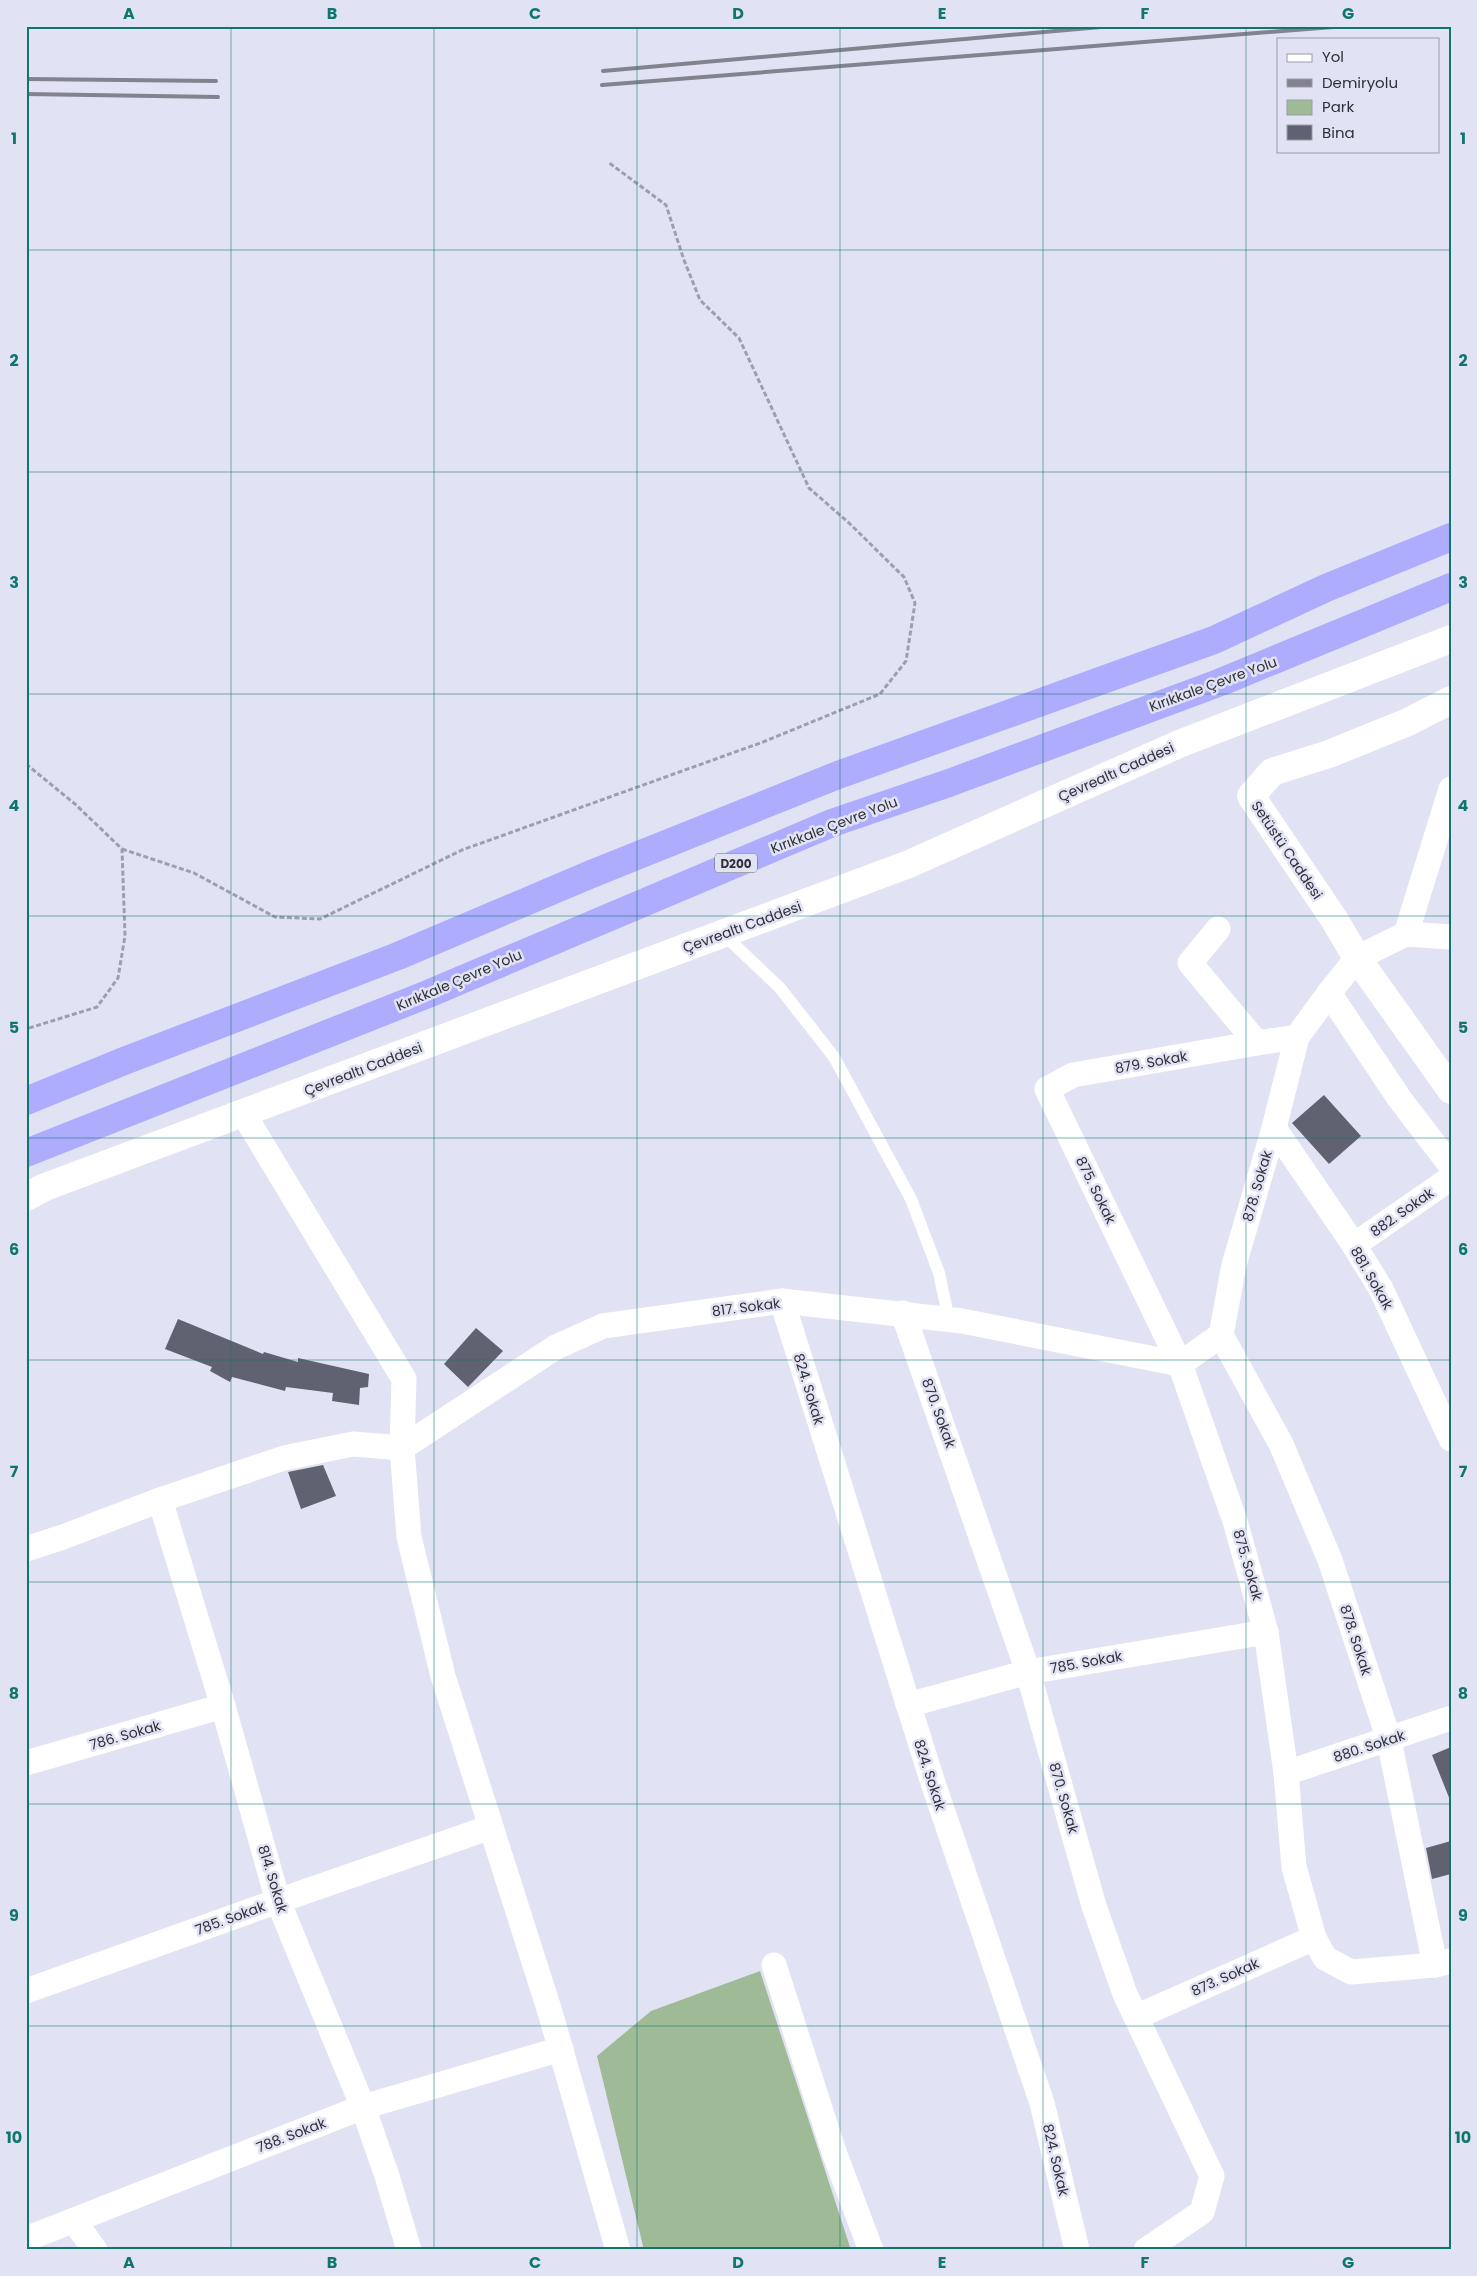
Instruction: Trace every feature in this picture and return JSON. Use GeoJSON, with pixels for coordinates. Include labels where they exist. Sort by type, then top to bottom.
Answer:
{"type":"FeatureCollection","features":[{"type":"Feature","properties":{"kind":"highway"},"geometry":{"type":"LineString","coordinates":[[26,1101],[124,1061],[398,956],[589,875],[838,774],[1214,640],[1326,588],[1451,537]]}},
{"type":"Feature","properties":{"kind":"highway","name":"Kırıkkale Çevre Yolu"},"geometry":{"type":"LineString","coordinates":[[26,1153],[428,994],[832,823],[949,783],[1221,682],[1451,588]]}},
{"type":"Feature","properties":{"kind":"main road","name":"Çevrealtı Caddesi"},"geometry":{"type":"LineString","coordinates":[[26,1197],[45,1187],[910,864],[1179,744],[1451,639]]}},
{"type":"Feature","properties":{"kind":"main road","name":"Setüstü Caddesi"},"geometry":{"type":"LineString","coordinates":[[1451,700],[1408,722],[1329,754],[1272,772],[1251,796],[1334,919],[1357,958],[1451,1090]]}},
{"type":"Feature","properties":{"kind":"street"},"geometry":{"type":"LineString","coordinates":[[1406,934],[1451,789]]}},
{"type":"Feature","properties":{"kind":"street"},"geometry":{"type":"LineString","coordinates":[[1218,929],[1190,963],[1257,1043]]}},
{"type":"Feature","properties":{"kind":"street"},"geometry":{"type":"LineString","coordinates":[[1297,1037],[1328,993],[1357,958],[1406,934],[1451,937]]}},
{"type":"Feature","properties":{"kind":"street"},"geometry":{"type":"LineString","coordinates":[[1328,993],[1399,1098],[1451,1166]]}},
{"type":"Feature","properties":{"kind":"street","name":"879. Sokak"},"geometry":{"type":"LineString","coordinates":[[1048,1089],[1073,1075],[1297,1037]]}},
{"type":"Feature","properties":{"kind":"street","name":"878. Sokak"},"geometry":{"type":"LineString","coordinates":[[1297,1037],[1274,1128],[1234,1265],[1221,1335],[1281,1444],[1330,1560],[1389,1740],[1443,1963]]}},
{"type":"Feature","properties":{"kind":"street","name":"875. Sokak"},"geometry":{"type":"LineString","coordinates":[[1048,1089],[1180,1364],[1235,1521],[1266,1632],[1286,1773],[1294,1867],[1314,1938],[1325,1958],[1351,1972],[1443,1963]]}},
{"type":"Feature","properties":{"kind":"street"},"geometry":{"type":"LineString","coordinates":[[243,1114],[404,1379],[402,1448],[409,1537],[442,1676],[561,2049],[618,2250]]}},
{"type":"Feature","properties":{"kind":"street","name":"881. Sokak"},"geometry":{"type":"LineString","coordinates":[[1274,1128],[1354,1245],[1381,1289],[1451,1439]]}},
{"type":"Feature","properties":{"kind":"street","name":"882. Sokak"},"geometry":{"type":"LineString","coordinates":[[1354,1245],[1451,1178]]}},
{"type":"Feature","properties":{"kind":"street","name":"817. Sokak"},"geometry":{"type":"LineString","coordinates":[[402,1448],[556,1347],[603,1326],[782,1301],[949,1320],[1180,1364]]}},
{"type":"Feature","properties":{"kind":"street","name":"824. Sokak"},"geometry":{"type":"LineString","coordinates":[[782,1301],[935,1790],[1042,2103],[1077,2250]]}},
{"type":"Feature","properties":{"kind":"street","name":"870. Sokak"},"geometry":{"type":"LineString","coordinates":[[903,1314],[1028,1672],[1094,1906],[1125,1994],[1212,2176],[1202,2212],[1146,2250]]}},
{"type":"Feature","properties":{"kind":"street"},"geometry":{"type":"LineString","coordinates":[[1180,1364],[1221,1335]]}},
{"type":"Feature","properties":{"kind":"street"},"geometry":{"type":"LineString","coordinates":[[26,1549],[160,1500],[284,1458],[353,1444],[402,1448]]}},
{"type":"Feature","properties":{"kind":"street","name":"814. Sokak"},"geometry":{"type":"LineString","coordinates":[[160,1500],[223,1706],[278,1901],[363,2107],[387,2176],[409,2250]]}},
{"type":"Feature","properties":{"kind":"street","name":"785. Sokak"},"geometry":{"type":"LineString","coordinates":[[908,1705],[1028,1672],[1266,1632]]}},
{"type":"Feature","properties":{"kind":"street","name":"786. Sokak"},"geometry":{"type":"LineString","coordinates":[[26,1764],[223,1706]]}},
{"type":"Feature","properties":{"kind":"street","name":"880. Sokak"},"geometry":{"type":"LineString","coordinates":[[1286,1773],[1451,1718]]}},
{"type":"Feature","properties":{"kind":"street","name":"785. Sokak"},"geometry":{"type":"LineString","coordinates":[[26,1992],[491,1827]]}},
{"type":"Feature","properties":{"kind":"street","name":"873. Sokak"},"geometry":{"type":"LineString","coordinates":[[1136,2017],[1314,1938]]}},
{"type":"Feature","properties":{"kind":"street"},"geometry":{"type":"LineString","coordinates":[[774,1965],[834,2152],[871,2250]]}},
{"type":"Feature","properties":{"kind":"street","name":"788. Sokak"},"geometry":{"type":"LineString","coordinates":[[26,2238],[74,2221],[363,2107],[561,2049]]}},
{"type":"Feature","properties":{"kind":"street"},"geometry":{"type":"LineString","coordinates":[[74,2221],[95,2250]]}},
{"type":"Feature","properties":{"kind":"lane"},"geometry":{"type":"LineString","coordinates":[[723,934],[780,988],[834,1057],[911,1199],[939,1273],[949,1320]]}},
{"type":"Feature","properties":{"kind":"path"},"geometry":{"type":"LineString","coordinates":[[26,764],[75,804],[122,850],[194,873],[275,917],[320,919],[462,850],[763,742],[880,694],[906,661],[914,603],[904,577],[849,523],[809,488],[739,338],[700,300],[684,260],[666,205],[608,162]]}},
{"type":"Feature","properties":{"kind":"path"},"geometry":{"type":"LineString","coordinates":[[26,1029],[97,1007],[118,978],[125,936],[122,850]]}},
{"type":"Feature","properties":{"kind":"green space"},"geometry":{"type":"Polygon","coordinates":[[[760,1971],[851,2250],[644,2250],[597,2056],[651,2011],[760,1971]]]}},
{"type":"Feature","properties":{"kind":"building"},"geometry":{"type":"Polygon","coordinates":[[[1324,1095],[1361,1136],[1329,1164],[1292,1123],[1324,1095]]]}},
{"type":"Feature","properties":{"kind":"building"},"geometry":{"type":"Polygon","coordinates":[[[178,1319],[263,1354],[264,1352],[298,1362],[298,1358],[369,1374],[368,1387],[360,1388],[359,1405],[332,1401],[333,1393],[286,1387],[285,1391],[232,1377],[230,1382],[210,1371],[212,1367],[165,1349],[178,1319]]]}},
{"type":"Feature","properties":{"kind":"building"},"geometry":{"type":"Polygon","coordinates":[[[476,1328],[503,1351],[468,1387],[444,1364],[476,1328]]]}},
{"type":"Feature","properties":{"kind":"building"},"geometry":{"type":"Polygon","coordinates":[[[323,1465],[336,1496],[301,1509],[288,1472],[323,1465]]]}},
{"type":"Feature","properties":{"kind":"building"},"geometry":{"type":"Polygon","coordinates":[[[1451,1747],[1451,1800],[1450,1800],[1432,1755],[1451,1747]]]}},
{"type":"Feature","properties":{"kind":"building"},"geometry":{"type":"Polygon","coordinates":[[[1451,1841],[1451,1874],[1432,1879],[1426,1848],[1451,1841]]]}},
{"type":"Feature","properties":{"kind":"railway"},"geometry":{"type":"LineString","coordinates":[[603,71],[1112,26]]}},
{"type":"Feature","properties":{"kind":"railway"},"geometry":{"type":"LineString","coordinates":[[602,85],[1346,26]]}},
{"type":"Feature","properties":{"kind":"railway"},"geometry":{"type":"LineString","coordinates":[[26,79],[216,81]]}},
{"type":"Feature","properties":{"kind":"railway"},"geometry":{"type":"LineString","coordinates":[[26,94],[218,97]]}}]}
